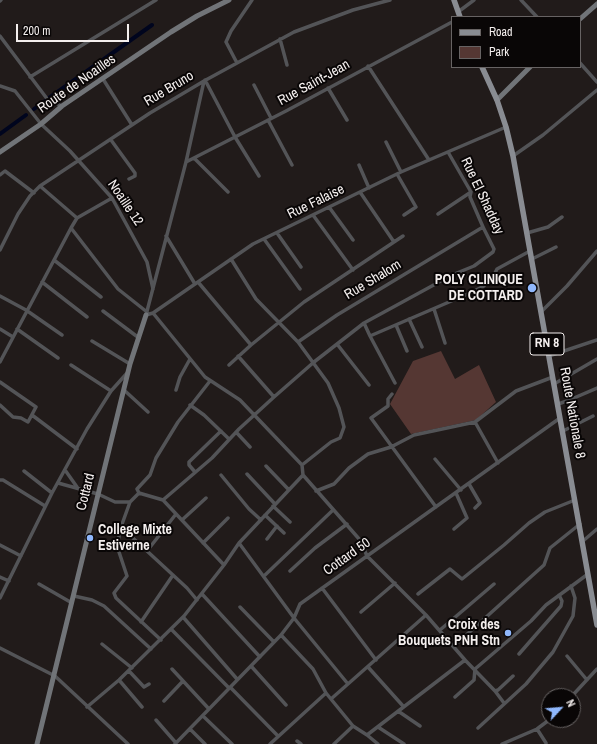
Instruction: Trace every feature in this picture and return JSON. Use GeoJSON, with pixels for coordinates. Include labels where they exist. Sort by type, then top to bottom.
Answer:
{"type":"FeatureCollection","features":[{"type":"Feature","properties":{"kind":"main road"},"geometry":{"type":"LineString","coordinates":[[454,0],[459,14]]}},
{"type":"Feature","properties":{"kind":"main road","name":"Route Nationale 8"},"geometry":{"type":"LineString","coordinates":[[482,68],[497,100],[506,127],[512,156],[532,259],[597,625]]}},
{"type":"Feature","properties":{"kind":"street"},"geometry":{"type":"LineString","coordinates":[[30,77],[156,0]]}},
{"type":"Feature","properties":{"kind":"street","name":"Route de Noailles"},"geometry":{"type":"LineString","coordinates":[[0,152],[41,124],[62,106],[197,16],[229,0]]}},
{"type":"Feature","properties":{"kind":"street"},"geometry":{"type":"LineString","coordinates":[[237,63],[226,42],[231,31],[252,0]]}},
{"type":"Feature","properties":{"kind":"street","name":"Rue Bruno"},"geometry":{"type":"LineString","coordinates":[[0,250],[18,214],[40,186],[132,125],[204,80],[294,32],[353,10],[390,0]]}},
{"type":"Feature","properties":{"kind":"street"},"geometry":{"type":"LineString","coordinates":[[459,14],[474,0]]}},
{"type":"Feature","properties":{"kind":"street"},"geometry":{"type":"LineString","coordinates":[[522,0],[536,16]]}},
{"type":"Feature","properties":{"kind":"street"},"geometry":{"type":"LineString","coordinates":[[581,18],[597,4]]}},
{"type":"Feature","properties":{"kind":"street","name":"Rue Saint-Jean"},"geometry":{"type":"LineString","coordinates":[[186,162],[451,23]]}},
{"type":"Feature","properties":{"kind":"street"},"geometry":{"type":"LineString","coordinates":[[0,37],[48,100],[62,106]]}},
{"type":"Feature","properties":{"kind":"street"},"geometry":{"type":"LineString","coordinates":[[280,39],[287,65]]}},
{"type":"Feature","properties":{"kind":"street"},"geometry":{"type":"LineString","coordinates":[[581,64],[597,82]]}},
{"type":"Feature","properties":{"kind":"street"},"geometry":{"type":"LineString","coordinates":[[368,66],[429,160]]}},
{"type":"Feature","properties":{"kind":"street"},"geometry":{"type":"LineString","coordinates":[[497,100],[529,68]]}},
{"type":"Feature","properties":{"kind":"street"},"geometry":{"type":"LineString","coordinates":[[103,80],[132,125]]}},
{"type":"Feature","properties":{"kind":"street"},"geometry":{"type":"LineString","coordinates":[[204,80],[234,137],[259,176]]}},
{"type":"Feature","properties":{"kind":"street"},"geometry":{"type":"LineString","coordinates":[[71,228],[118,289],[147,314],[186,162],[204,80]]}},
{"type":"Feature","properties":{"kind":"street"},"geometry":{"type":"LineString","coordinates":[[254,85],[292,165]]}},
{"type":"Feature","properties":{"kind":"street","name":"Noaille 12"},"geometry":{"type":"LineString","coordinates":[[0,86],[15,91],[41,124],[79,161],[112,198],[147,262],[153,290]]}},
{"type":"Feature","properties":{"kind":"street"},"geometry":{"type":"LineString","coordinates":[[328,88],[347,120]]}},
{"type":"Feature","properties":{"kind":"street"},"geometry":{"type":"LineString","coordinates":[[512,156],[543,135],[597,90]]}},
{"type":"Feature","properties":{"kind":"street","name":"Rue Falaise"},"geometry":{"type":"LineString","coordinates":[[147,314],[153,313],[264,239],[401,172],[506,127]]}},
{"type":"Feature","properties":{"kind":"street"},"geometry":{"type":"LineString","coordinates":[[111,140],[135,173],[135,176],[129,179]]}},
{"type":"Feature","properties":{"kind":"street"},"geometry":{"type":"LineString","coordinates":[[386,142],[401,172]]}},
{"type":"Feature","properties":{"kind":"street","name":"Rue El Shadday"},"geometry":{"type":"LineString","coordinates":[[364,323],[452,275],[474,266],[494,250],[470,197],[471,192],[448,152]]}},
{"type":"Feature","properties":{"kind":"street"},"geometry":{"type":"LineString","coordinates":[[194,158],[228,192]]}},
{"type":"Feature","properties":{"kind":"street"},"geometry":{"type":"LineString","coordinates":[[359,165],[368,188]]}},
{"type":"Feature","properties":{"kind":"street"},"geometry":{"type":"LineString","coordinates":[[0,175],[5,171],[34,193]]}},
{"type":"Feature","properties":{"kind":"street"},"geometry":{"type":"LineString","coordinates":[[397,174],[416,207],[404,215]]}},
{"type":"Feature","properties":{"kind":"street"},"geometry":{"type":"LineString","coordinates":[[40,186],[78,218]]}},
{"type":"Feature","properties":{"kind":"street"},"geometry":{"type":"LineString","coordinates":[[360,192],[394,242]]}},
{"type":"Feature","properties":{"kind":"street"},"geometry":{"type":"LineString","coordinates":[[438,214],[471,192]]}},
{"type":"Feature","properties":{"kind":"street"},"geometry":{"type":"LineString","coordinates":[[0,362],[26,310],[71,228],[78,218],[112,198]]}},
{"type":"Feature","properties":{"kind":"street"},"geometry":{"type":"LineString","coordinates":[[329,207],[353,240]]}},
{"type":"Feature","properties":{"kind":"street"},"geometry":{"type":"LineString","coordinates":[[313,215],[353,270]]}},
{"type":"Feature","properties":{"kind":"street"},"geometry":{"type":"LineString","coordinates":[[527,233],[548,226],[562,217]]}},
{"type":"Feature","properties":{"kind":"street","name":"Rue Shalom"},"geometry":{"type":"LineString","coordinates":[[298,342],[350,307],[483,227]]}},
{"type":"Feature","properties":{"kind":"street"},"geometry":{"type":"LineString","coordinates":[[277,233],[301,267]]}},
{"type":"Feature","properties":{"kind":"street"},"geometry":{"type":"LineString","coordinates":[[166,236],[196,283],[251,345]]}},
{"type":"Feature","properties":{"kind":"street"},"geometry":{"type":"LineString","coordinates":[[229,365],[304,302],[403,236]]}},
{"type":"Feature","properties":{"kind":"street"},"geometry":{"type":"LineString","coordinates":[[264,239],[300,289]]}},
{"type":"Feature","properties":{"kind":"street"},"geometry":{"type":"LineString","coordinates":[[532,259],[556,247]]}},
{"type":"Feature","properties":{"kind":"street"},"geometry":{"type":"LineString","coordinates":[[370,336],[484,286],[486,280],[494,275],[496,269],[530,251]]}},
{"type":"Feature","properties":{"kind":"street"},"geometry":{"type":"LineString","coordinates":[[541,312],[567,286],[597,251]]}},
{"type":"Feature","properties":{"kind":"street"},"geometry":{"type":"LineString","coordinates":[[232,259],[256,299],[298,342],[314,362],[332,390],[344,427],[340,438],[302,466]]}},
{"type":"Feature","properties":{"kind":"street"},"geometry":{"type":"LineString","coordinates":[[54,260],[101,297]]}},
{"type":"Feature","properties":{"kind":"street"},"geometry":{"type":"LineString","coordinates":[[42,282],[88,317]]}},
{"type":"Feature","properties":{"kind":"street"},"geometry":{"type":"LineString","coordinates":[[0,296],[26,310],[62,335]]}},
{"type":"Feature","properties":{"kind":"street"},"geometry":{"type":"LineString","coordinates":[[434,309],[445,343]]}},
{"type":"Feature","properties":{"kind":"street"},"geometry":{"type":"LineString","coordinates":[[103,311],[139,338]]}},
{"type":"Feature","properties":{"kind":"street"},"geometry":{"type":"LineString","coordinates":[[153,313],[202,374],[210,381],[240,400],[256,415],[302,466],[303,475],[360,540],[367,556],[440,630],[504,703]]}},
{"type":"Feature","properties":{"kind":"street","name":"Cottard"},"geometry":{"type":"LineString","coordinates":[[37,744],[128,371],[147,314]]}},
{"type":"Feature","properties":{"kind":"street"},"geometry":{"type":"LineString","coordinates":[[409,320],[422,347]]}},
{"type":"Feature","properties":{"kind":"street"},"geometry":{"type":"LineString","coordinates":[[163,500],[212,458],[236,432],[274,397],[314,362],[364,323],[395,383]]}},
{"type":"Feature","properties":{"kind":"street"},"geometry":{"type":"LineString","coordinates":[[396,325],[407,351]]}},
{"type":"Feature","properties":{"kind":"street"},"geometry":{"type":"LineString","coordinates":[[0,329],[13,338]]}},
{"type":"Feature","properties":{"kind":"street"},"geometry":{"type":"LineString","coordinates":[[17,329],[58,358]]}},
{"type":"Feature","properties":{"kind":"street"},"geometry":{"type":"LineString","coordinates":[[549,356],[597,340]]}},
{"type":"Feature","properties":{"kind":"street"},"geometry":{"type":"LineString","coordinates":[[92,341],[130,364]]}},
{"type":"Feature","properties":{"kind":"street"},"geometry":{"type":"LineString","coordinates":[[338,344],[369,385]]}},
{"type":"Feature","properties":{"kind":"street"},"geometry":{"type":"LineString","coordinates":[[238,356],[274,397]]}},
{"type":"Feature","properties":{"kind":"street"},"geometry":{"type":"LineString","coordinates":[[176,390],[180,377],[190,359]]}},
{"type":"Feature","properties":{"kind":"street"},"geometry":{"type":"LineString","coordinates":[[554,384],[597,359]]}},
{"type":"Feature","properties":{"kind":"street"},"geometry":{"type":"LineString","coordinates":[[72,365],[111,391]]}},
{"type":"Feature","properties":{"kind":"street"},"geometry":{"type":"LineString","coordinates":[[0,598],[52,493],[111,391],[128,371]]}},
{"type":"Feature","properties":{"kind":"street"},"geometry":{"type":"LineString","coordinates":[[316,491],[334,484],[349,468],[368,454],[391,447],[414,435],[475,422],[516,391],[553,377]]}},
{"type":"Feature","properties":{"kind":"street"},"geometry":{"type":"LineString","coordinates":[[139,493],[137,489],[150,475],[156,458],[190,405],[210,381]]}},
{"type":"Feature","properties":{"kind":"street"},"geometry":{"type":"LineString","coordinates":[[0,382],[35,405],[28,422],[21,418],[13,417],[0,405]]}},
{"type":"Feature","properties":{"kind":"street"},"geometry":{"type":"LineString","coordinates":[[558,404],[597,388]]}},
{"type":"Feature","properties":{"kind":"street"},"geometry":{"type":"LineString","coordinates":[[124,390],[148,412]]}},
{"type":"Feature","properties":{"kind":"street"},"geometry":{"type":"LineString","coordinates":[[392,394],[388,399],[388,406],[371,418],[436,508]]}},
{"type":"Feature","properties":{"kind":"street"},"geometry":{"type":"LineString","coordinates":[[190,405],[204,415],[230,439]]}},
{"type":"Feature","properties":{"kind":"street"},"geometry":{"type":"LineString","coordinates":[[32,415],[77,449]]}},
{"type":"Feature","properties":{"kind":"street"},"geometry":{"type":"LineString","coordinates":[[563,431],[593,416]]}},
{"type":"Feature","properties":{"kind":"street","name":"Cottard 50"},"geometry":{"type":"LineString","coordinates":[[176,743],[204,716],[229,687],[281,635],[294,618],[300,604],[560,418]]}},
{"type":"Feature","properties":{"kind":"street"},"geometry":{"type":"LineString","coordinates":[[475,422],[498,463]]}},
{"type":"Feature","properties":{"kind":"street"},"geometry":{"type":"LineString","coordinates":[[195,472],[189,465],[189,462],[221,431]]}},
{"type":"Feature","properties":{"kind":"street"},"geometry":{"type":"LineString","coordinates":[[236,432],[250,447]]}},
{"type":"Feature","properties":{"kind":"street"},"geometry":{"type":"LineString","coordinates":[[435,459],[461,490]]}},
{"type":"Feature","properties":{"kind":"street"},"geometry":{"type":"LineString","coordinates":[[266,466],[289,490]]}},
{"type":"Feature","properties":{"kind":"street"},"geometry":{"type":"LineString","coordinates":[[65,470],[78,487]]}},
{"type":"Feature","properties":{"kind":"street"},"geometry":{"type":"LineString","coordinates":[[24,471],[52,493]]}},
{"type":"Feature","properties":{"kind":"street"},"geometry":{"type":"LineString","coordinates":[[247,474],[290,522]]}},
{"type":"Feature","properties":{"kind":"street"},"geometry":{"type":"LineString","coordinates":[[221,475],[260,520]]}},
{"type":"Feature","properties":{"kind":"street"},"geometry":{"type":"LineString","coordinates":[[87,707],[130,670],[183,617],[224,565],[239,543],[303,475]]}},
{"type":"Feature","properties":{"kind":"street"},"geometry":{"type":"LineString","coordinates":[[0,480],[3,480],[46,506]]}},
{"type":"Feature","properties":{"kind":"street"},"geometry":{"type":"LineString","coordinates":[[58,483],[78,487],[115,502],[130,502]]}},
{"type":"Feature","properties":{"kind":"street"},"geometry":{"type":"LineString","coordinates":[[469,484],[479,500],[479,505],[475,508]]}},
{"type":"Feature","properties":{"kind":"street"},"geometry":{"type":"LineString","coordinates":[[139,493],[163,500],[224,565]]}},
{"type":"Feature","properties":{"kind":"street"},"geometry":{"type":"LineString","coordinates":[[139,493],[130,502],[121,527],[117,548],[124,561],[127,576],[114,593],[116,598],[161,640]]}},
{"type":"Feature","properties":{"kind":"street"},"geometry":{"type":"LineString","coordinates":[[454,529],[467,518],[456,493]]}},
{"type":"Feature","properties":{"kind":"street"},"geometry":{"type":"LineString","coordinates":[[182,520],[206,498]]}},
{"type":"Feature","properties":{"kind":"street"},"geometry":{"type":"LineString","coordinates":[[418,594],[450,569],[462,579],[504,546],[529,523],[551,509],[575,500]]}},
{"type":"Feature","properties":{"kind":"street"},"geometry":{"type":"LineString","coordinates":[[264,576],[333,510]]}},
{"type":"Feature","properties":{"kind":"street"},"geometry":{"type":"LineString","coordinates":[[147,551],[176,514]]}},
{"type":"Feature","properties":{"kind":"street"},"geometry":{"type":"LineString","coordinates":[[265,515],[284,533]]}},
{"type":"Feature","properties":{"kind":"street"},"geometry":{"type":"LineString","coordinates":[[203,543],[228,518]]}},
{"type":"Feature","properties":{"kind":"street"},"geometry":{"type":"LineString","coordinates":[[290,571],[315,548],[347,524]]}},
{"type":"Feature","properties":{"kind":"street"},"geometry":{"type":"LineString","coordinates":[[454,646],[544,565],[550,548],[580,524]]}},
{"type":"Feature","properties":{"kind":"street"},"geometry":{"type":"LineString","coordinates":[[267,539],[277,526]]}},
{"type":"Feature","properties":{"kind":"street"},"geometry":{"type":"LineString","coordinates":[[121,527],[173,575],[197,600]]}},
{"type":"Feature","properties":{"kind":"street"},"geometry":{"type":"LineString","coordinates":[[583,541],[597,529]]}},
{"type":"Feature","properties":{"kind":"street"},"geometry":{"type":"LineString","coordinates":[[239,543],[294,618],[348,684]]}},
{"type":"Feature","properties":{"kind":"street"},"geometry":{"type":"LineString","coordinates":[[0,545],[21,556]]}},
{"type":"Feature","properties":{"kind":"street"},"geometry":{"type":"LineString","coordinates":[[455,698],[474,680],[474,670],[559,595],[588,574]]}},
{"type":"Feature","properties":{"kind":"street"},"geometry":{"type":"LineString","coordinates":[[142,622],[173,575]]}},
{"type":"Feature","properties":{"kind":"street"},"geometry":{"type":"LineString","coordinates":[[0,577],[9,581]]}},
{"type":"Feature","properties":{"kind":"street"},"geometry":{"type":"LineString","coordinates":[[361,612],[395,583]]}},
{"type":"Feature","properties":{"kind":"street"},"geometry":{"type":"LineString","coordinates":[[39,584],[72,603]]}},
{"type":"Feature","properties":{"kind":"street"},"geometry":{"type":"LineString","coordinates":[[440,630],[494,584]]}},
{"type":"Feature","properties":{"kind":"street"},"geometry":{"type":"LineString","coordinates":[[478,728],[541,667],[558,645],[573,616],[575,606],[574,593],[571,586]]}},
{"type":"Feature","properties":{"kind":"street"},"geometry":{"type":"LineString","coordinates":[[322,588],[376,660]]}},
{"type":"Feature","properties":{"kind":"street"},"geometry":{"type":"LineString","coordinates":[[202,594],[260,656]]}},
{"type":"Feature","properties":{"kind":"street"},"geometry":{"type":"LineString","coordinates":[[519,654],[561,606],[562,601],[559,595]]}},
{"type":"Feature","properties":{"kind":"street"},"geometry":{"type":"LineString","coordinates":[[74,596],[92,600],[104,606],[151,649]]}},
{"type":"Feature","properties":{"kind":"street"},"geometry":{"type":"LineString","coordinates":[[240,607],[274,642]]}},
{"type":"Feature","properties":{"kind":"street"},"geometry":{"type":"LineString","coordinates":[[331,699],[426,615]]}},
{"type":"Feature","properties":{"kind":"street"},"geometry":{"type":"LineString","coordinates":[[183,617],[237,679]]}},
{"type":"Feature","properties":{"kind":"street"},"geometry":{"type":"LineString","coordinates":[[171,629],[278,736]]}},
{"type":"Feature","properties":{"kind":"street"},"geometry":{"type":"LineString","coordinates":[[281,635],[312,669],[326,693],[353,726],[378,744]]}},
{"type":"Feature","properties":{"kind":"street"},"geometry":{"type":"LineString","coordinates":[[102,644],[130,670],[144,687],[149,684]]}},
{"type":"Feature","properties":{"kind":"street"},"geometry":{"type":"LineString","coordinates":[[0,648],[54,676],[128,744]]}},
{"type":"Feature","properties":{"kind":"street"},"geometry":{"type":"LineString","coordinates":[[567,656],[587,680]]}},
{"type":"Feature","properties":{"kind":"street"},"geometry":{"type":"LineString","coordinates":[[367,735],[465,660]]}},
{"type":"Feature","properties":{"kind":"street"},"geometry":{"type":"LineString","coordinates":[[250,666],[286,705]]}},
{"type":"Feature","properties":{"kind":"street"},"geometry":{"type":"LineString","coordinates":[[368,667],[403,706]]}},
{"type":"Feature","properties":{"kind":"street"},"geometry":{"type":"LineString","coordinates":[[172,669],[209,709]]}},
{"type":"Feature","properties":{"kind":"street"},"geometry":{"type":"LineString","coordinates":[[580,688],[597,669]]}},
{"type":"Feature","properties":{"kind":"street"},"geometry":{"type":"LineString","coordinates":[[495,691],[498,690],[512,676]]}},
{"type":"Feature","properties":{"kind":"street"},"geometry":{"type":"LineString","coordinates":[[119,680],[142,706]]}},
{"type":"Feature","properties":{"kind":"street"},"geometry":{"type":"LineString","coordinates":[[164,701],[183,681]]}},
{"type":"Feature","properties":{"kind":"street"},"geometry":{"type":"LineString","coordinates":[[270,744],[326,693]]}},
{"type":"Feature","properties":{"kind":"street"},"geometry":{"type":"LineString","coordinates":[[398,711],[420,726]]}},
{"type":"Feature","properties":{"kind":"street"},"geometry":{"type":"LineString","coordinates":[[204,716],[232,744]]}},
{"type":"Feature","properties":{"kind":"street"},"geometry":{"type":"LineString","coordinates":[[156,720],[176,743]]}},
{"type":"Feature","properties":{"kind":"street"},"geometry":{"type":"LineString","coordinates":[[334,744],[353,726]]}},
{"type":"Feature","properties":{"kind":"street"},"geometry":{"type":"LineString","coordinates":[[502,744],[541,726]]}},
{"type":"Feature","properties":{"kind":"street"},"geometry":{"type":"LineString","coordinates":[[378,727],[404,744]]}},
{"type":"Feature","properties":{"kind":"street"},"geometry":{"type":"LineString","coordinates":[[537,729],[546,743]]}},
{"type":"Feature","properties":{"kind":"street"},"geometry":{"type":"LineString","coordinates":[[190,730],[205,744]]}},
{"type":"Feature","properties":{"kind":"green space"},"geometry":{"type":"Polygon","coordinates":[[[441,351],[455,379],[479,365],[496,402],[476,420],[411,434],[390,404],[413,361],[441,351]]]}},
{"type":"Feature","properties":{"kind":"waterway"},"geometry":{"type":"LineString","coordinates":[[49,98],[152,25]]}},
{"type":"Feature","properties":{"kind":"waterway"},"geometry":{"type":"LineString","coordinates":[[34,109],[45,101]]}},
{"type":"Feature","properties":{"kind":"waterway"},"geometry":{"type":"LineString","coordinates":[[0,134],[26,115]]}},
{"type":"Feature","properties":{"kind":"place","name":"POLY CLINIQUE DE COTTARD"},"geometry":{"type":"Point","coordinates":[532,288]}},
{"type":"Feature","properties":{"kind":"place","name":"College Mixte Estiverne"},"geometry":{"type":"Point","coordinates":[90,538]}},
{"type":"Feature","properties":{"kind":"place","name":"Croix des Bouquets PNH Stn"},"geometry":{"type":"Point","coordinates":[508,633]}}]}
